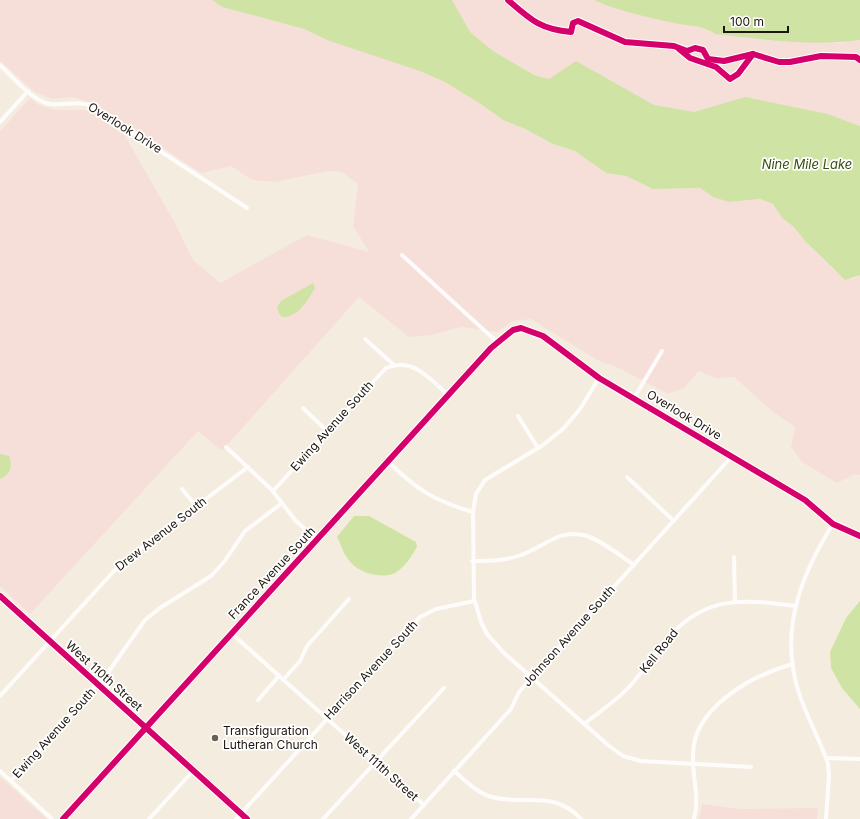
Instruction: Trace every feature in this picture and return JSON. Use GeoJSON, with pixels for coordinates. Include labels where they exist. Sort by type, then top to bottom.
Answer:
{"type":"FeatureCollection","features":[{"type":"Feature","properties":{"kind":"street","name":"Overlook Drive"},"geometry":{"type":"LineString","coordinates":[[0,65],[38,100],[50,104],[72,102],[90,105],[248,208]]}},
{"type":"Feature","properties":{"kind":"street"},"geometry":{"type":"LineString","coordinates":[[0,122],[28,91]]}},
{"type":"Feature","properties":{"kind":"street"},"geometry":{"type":"LineString","coordinates":[[402,255],[496,342]]}},
{"type":"Feature","properties":{"kind":"street","name":"Overlook Drive"},"geometry":{"type":"LineString","coordinates":[[496,342],[513,330],[521,328],[530,330],[552,342],[599,378],[805,500],[833,524],[860,536]]}},
{"type":"Feature","properties":{"kind":"street"},"geometry":{"type":"LineString","coordinates":[[365,339],[394,365],[409,365],[416,367],[448,395]]}},
{"type":"Feature","properties":{"kind":"street","name":"France Avenue South"},"geometry":{"type":"LineString","coordinates":[[63,819],[496,342]]}},
{"type":"Feature","properties":{"kind":"street"},"geometry":{"type":"LineString","coordinates":[[634,398],[662,351]]}},
{"type":"Feature","properties":{"kind":"street","name":"Ewing Avenue South"},"geometry":{"type":"LineString","coordinates":[[273,491],[380,373],[394,365]]}},
{"type":"Feature","properties":{"kind":"street"},"geometry":{"type":"LineString","coordinates":[[599,378],[572,419],[553,438],[485,480],[476,494],[473,512],[472,561],[474,601],[481,622],[495,644],[615,751],[632,759],[650,762],[751,767]]}},
{"type":"Feature","properties":{"kind":"street"},"geometry":{"type":"LineString","coordinates":[[303,408],[328,431]]}},
{"type":"Feature","properties":{"kind":"street"},"geometry":{"type":"LineString","coordinates":[[518,416],[538,448]]}},
{"type":"Feature","properties":{"kind":"street"},"geometry":{"type":"LineString","coordinates":[[226,446],[273,491],[295,520],[317,540]]}},
{"type":"Feature","properties":{"kind":"street","name":"Johnson Avenue South"},"geometry":{"type":"LineString","coordinates":[[411,819],[511,709],[519,692],[732,456]]}},
{"type":"Feature","properties":{"kind":"street"},"geometry":{"type":"LineString","coordinates":[[387,461],[426,494],[451,506],[473,512]]}},
{"type":"Feature","properties":{"kind":"street","name":"Drew Avenue South"},"geometry":{"type":"LineString","coordinates":[[0,696],[113,572],[132,555],[248,467]]}},
{"type":"Feature","properties":{"kind":"street"},"geometry":{"type":"LineString","coordinates":[[627,477],[674,521]]}},
{"type":"Feature","properties":{"kind":"street"},"geometry":{"type":"LineString","coordinates":[[182,489],[196,506]]}},
{"type":"Feature","properties":{"kind":"street","name":"Ewing Avenue South"},"geometry":{"type":"LineString","coordinates":[[11,781],[109,670],[145,620],[160,608],[211,576],[224,562],[244,531],[282,503]]}},
{"type":"Feature","properties":{"kind":"street"},"geometry":{"type":"LineString","coordinates":[[826,819],[829,776],[826,758],[799,693],[793,664],[792,630],[795,606],[810,563],[833,524]]}},
{"type":"Feature","properties":{"kind":"street"},"geometry":{"type":"LineString","coordinates":[[472,561],[510,559],[531,551],[557,536],[576,534],[594,539],[634,565]]}},
{"type":"Feature","properties":{"kind":"street"},"geometry":{"type":"LineString","coordinates":[[734,557],[735,601]]}},
{"type":"Feature","properties":{"kind":"street","name":"West 110th Street"},"geometry":{"type":"LineString","coordinates":[[1,598],[247,819]]}},
{"type":"Feature","properties":{"kind":"street"},"geometry":{"type":"LineString","coordinates":[[283,680],[300,661],[307,646],[349,599]]}},
{"type":"Feature","properties":{"kind":"street","name":"Harrison Avenue South"},"geometry":{"type":"LineString","coordinates":[[236,819],[420,617],[436,609],[474,601]]}},
{"type":"Feature","properties":{"kind":"street","name":"Kell Road"},"geometry":{"type":"LineString","coordinates":[[584,724],[627,689],[666,640],[684,622],[707,608],[735,601],[759,601],[795,606]]}},
{"type":"Feature","properties":{"kind":"street","name":"West 111th Street"},"geometry":{"type":"LineString","coordinates":[[231,633],[424,805]]}},
{"type":"Feature","properties":{"kind":"street"},"geometry":{"type":"LineString","coordinates":[[694,819],[698,797],[693,764],[693,749],[697,735],[710,714],[721,702],[747,682],[777,668],[793,664]]}},
{"type":"Feature","properties":{"kind":"street"},"geometry":{"type":"LineString","coordinates":[[258,700],[279,676]]}},
{"type":"Feature","properties":{"kind":"street"},"geometry":{"type":"LineString","coordinates":[[323,819],[444,688]]}},
{"type":"Feature","properties":{"kind":"street"},"geometry":{"type":"LineString","coordinates":[[826,758],[860,759]]}},
{"type":"Feature","properties":{"kind":"street"},"geometry":{"type":"LineString","coordinates":[[0,771],[52,819]]}},
{"type":"Feature","properties":{"kind":"street"},"geometry":{"type":"LineString","coordinates":[[149,819],[193,771]]}},
{"type":"Feature","properties":{"kind":"street"},"geometry":{"type":"LineString","coordinates":[[454,771],[474,788],[491,797],[501,799],[549,800],[567,807],[581,819]]}},
{"type":"Feature","properties":{"kind":"shaded area"},"geometry":{"type":"Polygon","coordinates":[[[0,0],[212,0],[222,7],[304,29],[327,40],[365,0],[619,0],[759,38],[840,43],[860,40],[860,126],[828,114],[704,110],[694,113],[503,120],[525,129],[553,144],[578,152],[606,173],[626,176],[653,189],[700,188],[713,197],[729,202],[760,199],[773,204],[782,218],[794,227],[804,240],[835,271],[853,279],[860,275],[860,475],[855,474],[837,483],[802,462],[791,447],[795,427],[772,411],[734,377],[716,378],[699,371],[684,388],[668,394],[619,368],[597,360],[531,319],[512,321],[497,332],[461,327],[431,335],[409,337],[359,297],[222,451],[198,431],[30,614],[0,586],[0,131],[30,98],[39,105],[55,110],[85,110],[96,114],[125,136],[175,223],[193,260],[220,283],[307,235],[369,252],[353,226],[358,184],[342,172],[328,171],[275,182],[252,180],[231,166],[201,173],[96,104],[72,97],[52,99],[35,92],[0,61],[0,0]]]}},
{"type":"Feature","properties":{"kind":"shaded area"},"geometry":{"type":"Polygon","coordinates":[[[0,777],[47,819],[0,819],[0,777]]]}},
{"type":"Feature","properties":{"kind":"shaded area"},"geometry":{"type":"Polygon","coordinates":[[[702,804],[740,809],[818,808],[817,819],[699,819],[702,804]]]}},
{"type":"Feature","properties":{"kind":"water","name":"Nine Mile Lake"},"geometry":{"type":"Polygon","coordinates":[[[212,0],[452,0],[470,32],[493,51],[534,75],[549,79],[576,61],[654,105],[694,112],[745,97],[828,114],[860,126],[860,275],[845,280],[804,240],[794,227],[782,218],[773,204],[760,199],[729,202],[713,197],[700,188],[653,189],[626,176],[606,173],[575,151],[553,144],[525,129],[503,120],[481,104],[445,82],[420,71],[327,40],[304,29],[222,7],[212,0]]]}},
{"type":"Feature","properties":{"kind":"water"},"geometry":{"type":"Polygon","coordinates":[[[594,0],[860,0],[860,40],[824,43],[769,40],[715,34],[700,27],[674,23],[633,13],[594,0]]]}},
{"type":"Feature","properties":{"kind":"water"},"geometry":{"type":"Polygon","coordinates":[[[313,283],[315,288],[302,307],[293,315],[282,317],[278,312],[277,307],[281,301],[313,283]]]}},
{"type":"Feature","properties":{"kind":"water"},"geometry":{"type":"Polygon","coordinates":[[[0,454],[9,456],[11,467],[7,475],[0,479],[0,454]]]}},
{"type":"Feature","properties":{"kind":"water"},"geometry":{"type":"Polygon","coordinates":[[[354,516],[369,516],[416,542],[417,547],[402,568],[395,573],[383,576],[369,574],[352,564],[346,557],[337,537],[354,516]]]}},
{"type":"Feature","properties":{"kind":"water"},"geometry":{"type":"Polygon","coordinates":[[[860,601],[860,709],[842,688],[831,668],[830,652],[846,618],[860,601]]]}},
{"type":"Feature","properties":{"kind":"cycle path"},"geometry":{"type":"LineString","coordinates":[[508,0],[530,18],[551,29],[571,32],[573,23],[578,21],[625,42],[674,46],[687,51],[695,48],[703,50],[708,59],[724,61],[753,54],[779,62],[790,62],[821,56],[856,57],[860,60]]}},
{"type":"Feature","properties":{"kind":"cycle path"},"geometry":{"type":"LineString","coordinates":[[679,49],[690,58],[716,67],[730,79],[738,74],[753,54]]}},
{"type":"Feature","properties":{"kind":"cycle path"},"geometry":{"type":"LineString","coordinates":[[63,819],[491,348],[513,330],[521,328],[543,336],[599,378],[805,500],[833,524],[860,536]]}},
{"type":"Feature","properties":{"kind":"cycle path"},"geometry":{"type":"LineString","coordinates":[[0,596],[247,819]]}},
{"type":"Feature","properties":{"kind":"place","name":"Transfiguration Lutheran Church"},"geometry":{"type":"Point","coordinates":[215,738]}}]}
